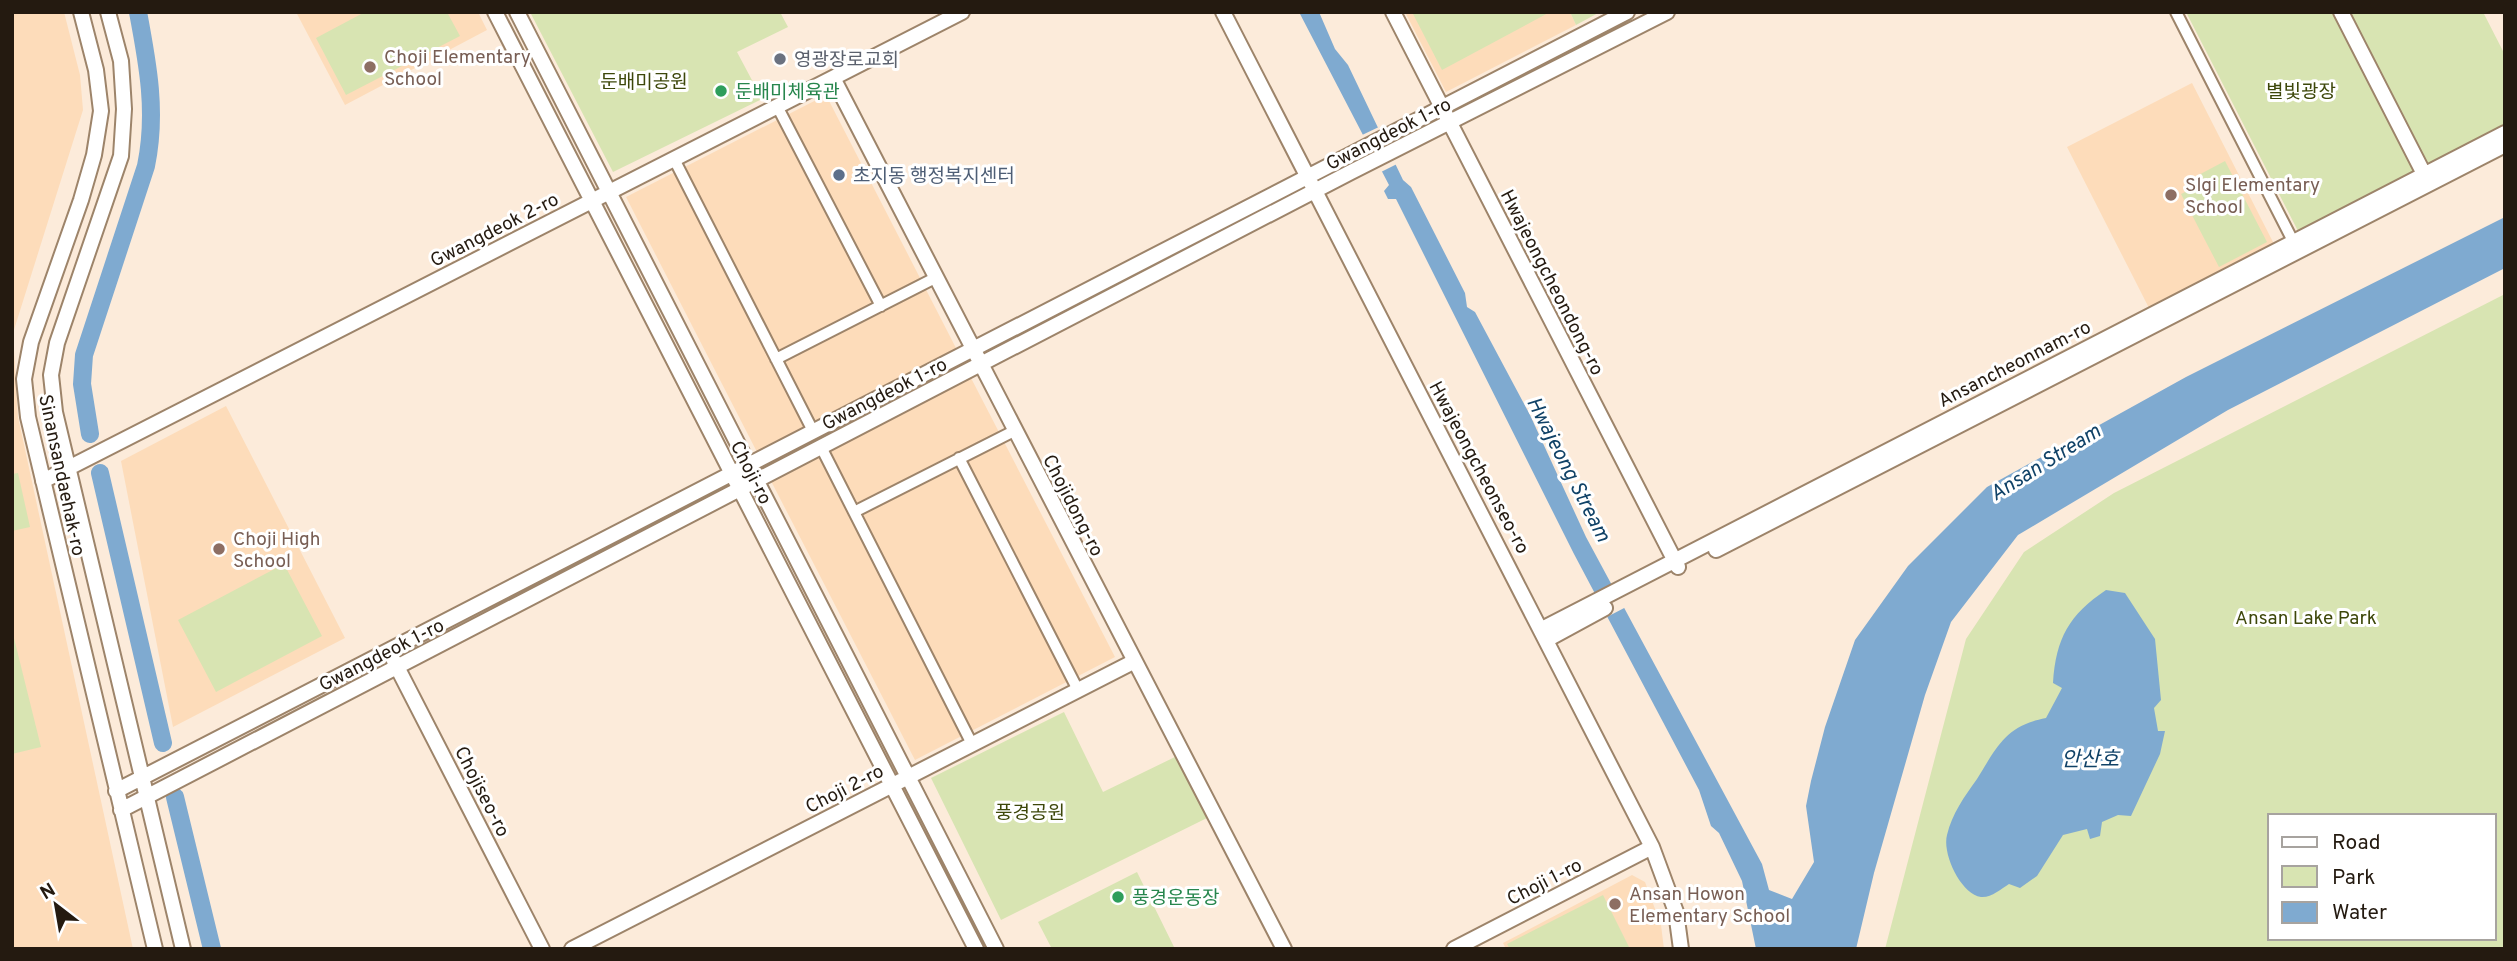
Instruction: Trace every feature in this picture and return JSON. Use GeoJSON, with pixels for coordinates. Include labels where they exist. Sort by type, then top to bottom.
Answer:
{"type":"FeatureCollection","features":[{"type":"Feature","properties":{"kind":"street","name":"Sinansandaehak-ro"},"geometry":{"type":"LineString","coordinates":[[81,12],[96,71],[101,111],[94,155],[31,342],[24,379],[28,417],[155,949]]}},
{"type":"Feature","properties":{"kind":"street","name":"Sinansandaehak-ro"},"geometry":{"type":"LineString","coordinates":[[108,12],[121,61],[124,109],[121,156],[57,344],[51,375],[55,412],[183,949]]}},
{"type":"Feature","properties":{"kind":"street","name":"Choji-ro"},"geometry":{"type":"LineString","coordinates":[[495,12],[976,949]]}},
{"type":"Feature","properties":{"kind":"street","name":"Choji-ro"},"geometry":{"type":"LineString","coordinates":[[517,12],[996,949]]}},
{"type":"Feature","properties":{"kind":"street","name":"Gwangdeok 2-ro"},"geometry":{"type":"LineString","coordinates":[[43,481],[962,12]]}},
{"type":"Feature","properties":{"kind":"street","name":"Hwajeongcheonseo-ro"},"geometry":{"type":"LineString","coordinates":[[1223,12],[1545,634],[1652,847],[1676,912],[1681,949]]}},
{"type":"Feature","properties":{"kind":"street","name":"Hwajeongcheondong-ro"},"geometry":{"type":"LineString","coordinates":[[1393,12],[1676,565]]}},
{"type":"Feature","properties":{"kind":"street","name":"Gwangdeok 1-ro"},"geometry":{"type":"LineString","coordinates":[[121,810],[1316,192],[1410,133],[1442,107],[1627,12]]}},
{"type":"Feature","properties":{"kind":"street","name":"Gwangdeok 1-ro"},"geometry":{"type":"LineString","coordinates":[[116,791],[1307,175],[1410,133],[1450,123],[1667,12]]}},
{"type":"Feature","properties":{"kind":"street"},"geometry":{"type":"LineString","coordinates":[[2176,12],[2296,246]]}},
{"type":"Feature","properties":{"kind":"street"},"geometry":{"type":"LineString","coordinates":[[2341,12],[2424,174]]}},
{"type":"Feature","properties":{"kind":"street","name":"Chojidong-ro"},"geometry":{"type":"LineString","coordinates":[[833,78],[1133,662],[1284,949]]}},
{"type":"Feature","properties":{"kind":"street"},"geometry":{"type":"LineString","coordinates":[[777,106],[881,306]]}},
{"type":"Feature","properties":{"kind":"street","name":"Ansancheonnam-ro"},"geometry":{"type":"LineString","coordinates":[[1545,634],[1676,565],[1810,504],[2296,246],[2424,174],[2505,134]]}},
{"type":"Feature","properties":{"kind":"street","name":"Ansancheonnam-ro"},"geometry":{"type":"LineString","coordinates":[[2296,246],[2505,145]]}},
{"type":"Feature","properties":{"kind":"street"},"geometry":{"type":"LineString","coordinates":[[674,159],[813,431]]}},
{"type":"Feature","properties":{"kind":"street"},"geometry":{"type":"LineString","coordinates":[[776,359],[937,277]]}},
{"type":"Feature","properties":{"kind":"street"},"geometry":{"type":"LineString","coordinates":[[854,512],[1014,431]]}},
{"type":"Feature","properties":{"kind":"street"},"geometry":{"type":"LineString","coordinates":[[821,447],[972,744]]}},
{"type":"Feature","properties":{"kind":"street"},"geometry":{"type":"LineString","coordinates":[[959,458],[1078,690]]}},
{"type":"Feature","properties":{"kind":"street","name":"Chojiseo-ro"},"geometry":{"type":"LineString","coordinates":[[389,650],[542,949]]}},
{"type":"Feature","properties":{"kind":"street","name":"Choji 2-ro"},"geometry":{"type":"LineString","coordinates":[[572,949],[1133,662]]}},
{"type":"Feature","properties":{"kind":"street","name":"Choji 1-ro"},"geometry":{"type":"LineString","coordinates":[[1454,949],[1652,847]]}},
{"type":"Feature","properties":{"kind":"shaded area"},"geometry":{"type":"Polygon","coordinates":[[[12,12],[64,12],[80,75],[83,110],[13,333],[18,417],[133,949],[12,949],[12,12]]]}},
{"type":"Feature","properties":{"kind":"shaded area","name":"Choji Elementary School"},"geometry":{"type":"Polygon","coordinates":[[[296,12],[478,12],[487,30],[345,105],[296,12]]]}},
{"type":"Feature","properties":{"kind":"shaded area"},"geometry":{"type":"Polygon","coordinates":[[[1405,12],[1570,12],[1576,25],[1446,92],[1405,12]]]}},
{"type":"Feature","properties":{"kind":"shaded area","name":"Slgi Elementary School"},"geometry":{"type":"Polygon","coordinates":[[[2192,83],[2274,244],[2149,308],[2067,147],[2192,83]]]}},
{"type":"Feature","properties":{"kind":"shaded area"},"geometry":{"type":"Polygon","coordinates":[[[826,95],[957,350],[757,452],[626,197],[826,95]]]}},
{"type":"Feature","properties":{"kind":"shaded area"},"geometry":{"type":"Polygon","coordinates":[[[971,378],[1115,657],[915,760],[771,481],[971,378]]]}},
{"type":"Feature","properties":{"kind":"shaded area","name":"Choji High School"},"geometry":{"type":"Polygon","coordinates":[[[226,406],[345,638],[173,727],[121,461],[226,406]]]}},
{"type":"Feature","properties":{"kind":"shaded area","name":"Ansan Howon Elementary School"},"geometry":{"type":"Polygon","coordinates":[[[1632,875],[1645,882],[1661,925],[1664,949],[1506,949],[1503,943],[1632,875]]]}},
{"type":"Feature","properties":{"kind":"green space","name":"Choji Elementary School"},"geometry":{"type":"Polygon","coordinates":[[[365,12],[447,12],[460,36],[346,95],[316,38],[365,12]]]}},
{"type":"Feature","properties":{"kind":"green space","name":"둔배미공원"},"geometry":{"type":"Polygon","coordinates":[[[530,12],[780,12],[788,27],[737,52],[762,99],[613,172],[530,12]]]}},
{"type":"Feature","properties":{"kind":"green space"},"geometry":{"type":"Polygon","coordinates":[[[1412,12],[1550,12],[1442,70],[1412,12]]]}},
{"type":"Feature","properties":{"kind":"green space"},"geometry":{"type":"Polygon","coordinates":[[[1570,12],[1600,12],[1576,25],[1570,12]]]}},
{"type":"Feature","properties":{"kind":"green space","name":"별빛광장"},"geometry":{"type":"Polygon","coordinates":[[[2186,12],[2336,12],[2417,171],[2298,231],[2186,12]]]}},
{"type":"Feature","properties":{"kind":"green space"},"geometry":{"type":"Polygon","coordinates":[[[2350,12],[2483,12],[2505,55],[2505,125],[2428,165],[2350,12]]]}},
{"type":"Feature","properties":{"kind":"green space"},"geometry":{"type":"Polygon","coordinates":[[[2225,161],[2267,242],[2219,267],[2181,194],[2195,187],[2191,179],[2225,161]]]}},
{"type":"Feature","properties":{"kind":"green space","name":"Ansan Lake Park"},"geometry":{"type":"Polygon","coordinates":[[[2505,294],[2505,949],[1885,949],[1966,639],[2024,552],[2114,493],[2505,294]]]}},
{"type":"Feature","properties":{"kind":"green space"},"geometry":{"type":"Polygon","coordinates":[[[18,473],[30,527],[12,531],[12,474],[18,473]]]}},
{"type":"Feature","properties":{"kind":"green space"},"geometry":{"type":"Polygon","coordinates":[[[284,564],[322,636],[216,692],[178,620],[284,564]]]}},
{"type":"Feature","properties":{"kind":"green space"},"geometry":{"type":"Polygon","coordinates":[[[12,630],[41,747],[12,754],[12,630]]]}},
{"type":"Feature","properties":{"kind":"green space","name":"풍경공원"},"geometry":{"type":"Polygon","coordinates":[[[1064,712],[1103,792],[1177,756],[1207,818],[1001,920],[931,778],[1064,712]]]}},
{"type":"Feature","properties":{"kind":"green space","name":"풍경운동장"},"geometry":{"type":"Polygon","coordinates":[[[1137,872],[1175,949],[1052,949],[1038,922],[1137,872]]]}},
{"type":"Feature","properties":{"kind":"green space"},"geometry":{"type":"Polygon","coordinates":[[[1603,895],[1630,949],[1510,949],[1507,944],[1603,895]]]}},
{"type":"Feature","properties":{"kind":"water","name":"Ansan Stream"},"geometry":{"type":"Polygon","coordinates":[[[1299,12],[1319,12],[1335,49],[1348,65],[1403,180],[1411,187],[1465,293],[1467,307],[1475,312],[1530,415],[1586,537],[1762,864],[1769,890],[1792,899],[1814,862],[1806,806],[1825,727],[1855,640],[1908,566],[1987,487],[2186,377],[2505,217],[2505,268],[2228,410],[2018,535],[1951,622],[1925,695],[1874,873],[1856,949],[1756,949],[1742,881],[1719,833],[1711,826],[1699,790],[1574,554],[1396,199],[1388,199],[1384,191],[1389,185],[1299,12]]]}},
{"type":"Feature","properties":{"kind":"water","name":"안산호"},"geometry":{"type":"Polygon","coordinates":[[[2106,590],[2125,593],[2155,639],[2161,700],[2154,708],[2158,731],[2165,731],[2160,754],[2131,816],[2118,815],[2102,822],[2100,836],[2090,839],[2087,829],[2063,835],[2037,876],[2020,888],[2009,884],[1996,893],[1981,897],[1967,889],[1950,862],[1946,843],[1952,820],[2004,739],[2021,726],[2046,718],[2062,688],[2053,683],[2061,640],[2083,609],[2106,590]]]}},
{"type":"Feature","properties":{"kind":"pier"},"geometry":{"type":"Polygon","coordinates":[[[1381,126],[1399,163],[1379,173],[1360,136],[1381,126]]]}},
{"type":"Feature","properties":{"kind":"pier"},"geometry":{"type":"Polygon","coordinates":[[[1615,583],[1628,606],[1605,618],[1592,594],[1615,583]]]}},
{"type":"Feature","properties":{"kind":"waterway"},"geometry":{"type":"LineString","coordinates":[[90,434],[82,384],[84,355],[146,166],[149,146],[150,89],[138,12]]}},
{"type":"Feature","properties":{"kind":"waterway"},"geometry":{"type":"LineString","coordinates":[[100,473],[163,743]]}},
{"type":"Feature","properties":{"kind":"waterway"},"geometry":{"type":"LineString","coordinates":[[175,797],[212,949]]}},
{"type":"Feature","properties":{"kind":"place","name":"영광장로교회"},"geometry":{"type":"Point","coordinates":[780,59]}},
{"type":"Feature","properties":{"kind":"place","name":"Choji Elementary School"},"geometry":{"type":"Point","coordinates":[370,67]}},
{"type":"Feature","properties":{"kind":"place","name":"둔배미체육관"},"geometry":{"type":"Point","coordinates":[721,91]}},
{"type":"Feature","properties":{"kind":"place","name":"초지동 행정복지센터"},"geometry":{"type":"Point","coordinates":[839,175]}},
{"type":"Feature","properties":{"kind":"place","name":"Slgi Elementary School"},"geometry":{"type":"Point","coordinates":[2171,195]}},
{"type":"Feature","properties":{"kind":"place","name":"Choji High School"},"geometry":{"type":"Point","coordinates":[219,549]}},
{"type":"Feature","properties":{"kind":"place","name":"풍경운동장"},"geometry":{"type":"Point","coordinates":[1118,897]}},
{"type":"Feature","properties":{"kind":"place","name":"Ansan Howon Elementary School"},"geometry":{"type":"Point","coordinates":[1615,904]}},
{"type":"Feature","properties":{"kind":"water label","name":"Hwajeong Stream"},"geometry":{"type":"Point","coordinates":[1569,469]}}]}
